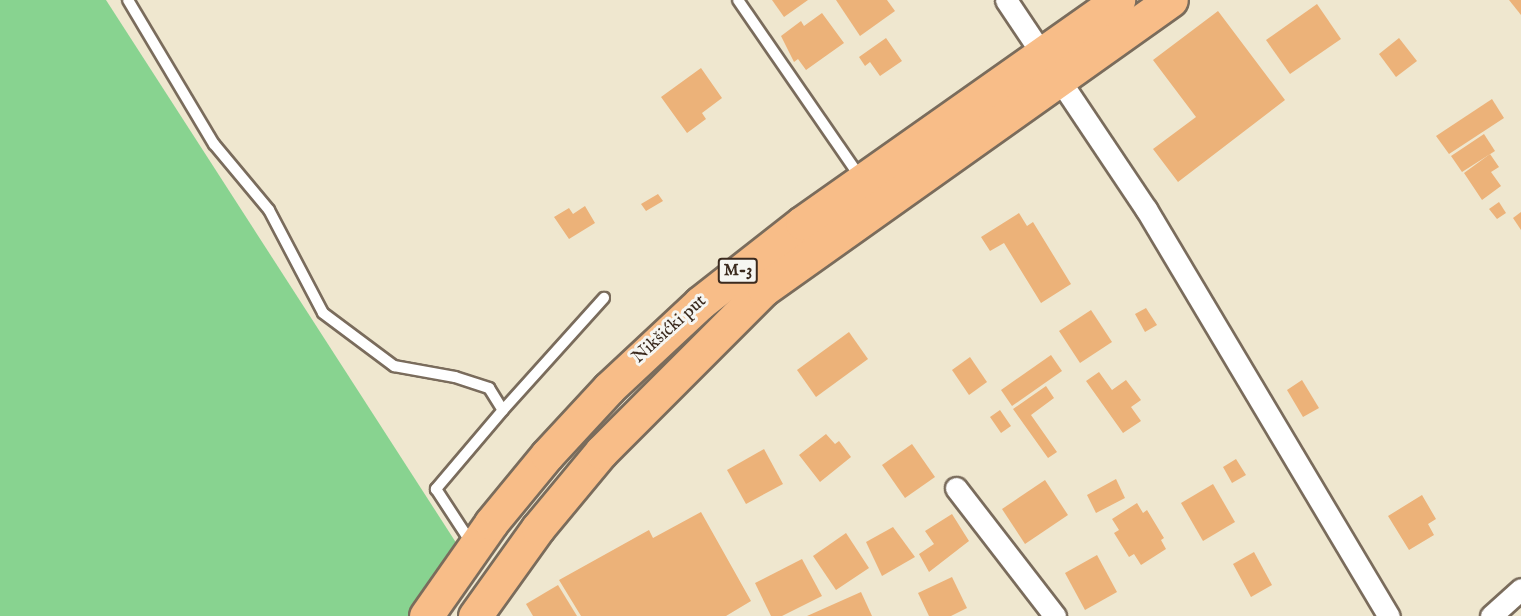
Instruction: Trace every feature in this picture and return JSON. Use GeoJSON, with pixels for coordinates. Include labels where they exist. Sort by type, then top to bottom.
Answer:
{"type":"FeatureCollection","features":[{"type":"Feature","properties":{"kind":"main road","name":"Nikšićki put"},"geometry":{"type":"LineString","coordinates":[[426,616],[474,547],[567,433],[655,343],[750,262],[862,180],[1052,65],[1118,0]]}},
{"type":"Feature","properties":{"kind":"main road"},"geometry":{"type":"LineString","coordinates":[[475,616],[568,489],[640,410],[764,289],[1052,65],[1171,0]]}},
{"type":"Feature","properties":{"kind":"street"},"geometry":{"type":"LineString","coordinates":[[1006,0],[1052,65],[1146,209],[1389,616]]}},
{"type":"Feature","properties":{"kind":"street"},"geometry":{"type":"LineString","coordinates":[[956,488],[1055,616]]}},
{"type":"Feature","properties":{"kind":"street"},"geometry":{"type":"LineString","coordinates":[[1491,616],[1521,589]]}},
{"type":"Feature","properties":{"kind":"lane"},"geometry":{"type":"LineString","coordinates":[[128,0],[213,144],[269,210],[323,313],[394,366],[455,376],[489,388],[503,410]]}},
{"type":"Feature","properties":{"kind":"lane"},"geometry":{"type":"LineString","coordinates":[[738,0],[862,180]]}},
{"type":"Feature","properties":{"kind":"lane"},"geometry":{"type":"LineString","coordinates":[[474,547],[436,489],[503,410],[604,298]]}},
{"type":"Feature","properties":{"kind":"green space"},"geometry":{"type":"Polygon","coordinates":[[[0,0],[106,0],[464,555],[426,616],[0,616],[0,0]]]}},
{"type":"Feature","properties":{"kind":"building"},"geometry":{"type":"Polygon","coordinates":[[[772,0],[808,0],[784,17],[772,0]]]}},
{"type":"Feature","properties":{"kind":"building"},"geometry":{"type":"Polygon","coordinates":[[[836,0],[887,0],[895,11],[860,36],[836,0]]]}},
{"type":"Feature","properties":{"kind":"building"},"geometry":{"type":"Polygon","coordinates":[[[1509,0],[1521,0],[1521,15],[1509,0]]]}},
{"type":"Feature","properties":{"kind":"building"},"geometry":{"type":"Polygon","coordinates":[[[1317,4],[1341,39],[1290,74],[1266,40],[1317,4]]]}},
{"type":"Feature","properties":{"kind":"building"},"geometry":{"type":"Polygon","coordinates":[[[1218,11],[1285,100],[1178,182],[1153,149],[1196,117],[1153,60],[1218,11]]]}},
{"type":"Feature","properties":{"kind":"building"},"geometry":{"type":"Polygon","coordinates":[[[822,13],[844,43],[806,70],[798,59],[794,62],[781,36],[801,21],[804,26],[822,13]]]}},
{"type":"Feature","properties":{"kind":"building"},"geometry":{"type":"Polygon","coordinates":[[[886,38],[902,61],[880,76],[870,62],[865,66],[859,57],[886,38]]]}},
{"type":"Feature","properties":{"kind":"building"},"geometry":{"type":"Polygon","coordinates":[[[1399,38],[1417,61],[1396,77],[1379,54],[1399,38]]]}},
{"type":"Feature","properties":{"kind":"building"},"geometry":{"type":"Polygon","coordinates":[[[701,68],[722,98],[702,113],[706,119],[687,133],[661,97],[701,68]]]}},
{"type":"Feature","properties":{"kind":"building"},"geometry":{"type":"Polygon","coordinates":[[[1492,99],[1504,118],[1449,154],[1436,136],[1492,99]]]}},
{"type":"Feature","properties":{"kind":"building"},"geometry":{"type":"Polygon","coordinates":[[[1484,134],[1495,151],[1462,172],[1451,156],[1484,134]]]}},
{"type":"Feature","properties":{"kind":"building"},"geometry":{"type":"Polygon","coordinates":[[[1490,154],[1499,167],[1491,172],[1501,186],[1482,200],[1464,173],[1490,154]]]}},
{"type":"Feature","properties":{"kind":"building"},"geometry":{"type":"Polygon","coordinates":[[[658,194],[663,201],[646,211],[641,204],[658,194]]]}},
{"type":"Feature","properties":{"kind":"building"},"geometry":{"type":"Polygon","coordinates":[[[1499,202],[1506,213],[1497,219],[1489,209],[1499,202]]]}},
{"type":"Feature","properties":{"kind":"building"},"geometry":{"type":"Polygon","coordinates":[[[585,206],[595,223],[569,239],[554,217],[569,208],[573,214],[585,206]]]}},
{"type":"Feature","properties":{"kind":"building"},"geometry":{"type":"Polygon","coordinates":[[[1521,212],[1521,230],[1513,218],[1521,212]]]}},
{"type":"Feature","properties":{"kind":"building"},"geometry":{"type":"Polygon","coordinates":[[[1019,213],[1027,226],[1033,222],[1071,284],[1041,303],[1004,243],[990,251],[981,237],[1019,213]]]}},
{"type":"Feature","properties":{"kind":"building"},"geometry":{"type":"Polygon","coordinates":[[[1146,308],[1157,325],[1145,332],[1135,314],[1146,308]]]}},
{"type":"Feature","properties":{"kind":"building"},"geometry":{"type":"Polygon","coordinates":[[[1091,310],[1112,342],[1080,363],[1059,331],[1091,310]]]}},
{"type":"Feature","properties":{"kind":"building"},"geometry":{"type":"Polygon","coordinates":[[[849,332],[868,359],[816,397],[797,370],[849,332]]]}},
{"type":"Feature","properties":{"kind":"building"},"geometry":{"type":"Polygon","coordinates":[[[1051,355],[1062,371],[1012,406],[1001,390],[1051,355]]]}},
{"type":"Feature","properties":{"kind":"building"},"geometry":{"type":"Polygon","coordinates":[[[970,357],[987,382],[969,395],[952,370],[970,357]]]}},
{"type":"Feature","properties":{"kind":"building"},"geometry":{"type":"Polygon","coordinates":[[[1099,372],[1112,390],[1126,380],[1141,400],[1131,407],[1141,421],[1123,433],[1086,381],[1099,372]]]}},
{"type":"Feature","properties":{"kind":"building"},"geometry":{"type":"Polygon","coordinates":[[[1302,380],[1319,408],[1303,417],[1287,390],[1302,380]]]}},
{"type":"Feature","properties":{"kind":"building"},"geometry":{"type":"Polygon","coordinates":[[[1046,386],[1054,398],[1031,415],[1057,452],[1048,458],[1013,409],[1046,386]]]}},
{"type":"Feature","properties":{"kind":"building"},"geometry":{"type":"Polygon","coordinates":[[[1000,410],[1011,426],[1001,433],[990,417],[1000,410]]]}},
{"type":"Feature","properties":{"kind":"building"},"geometry":{"type":"Polygon","coordinates":[[[826,434],[835,444],[839,441],[851,457],[820,482],[799,455],[826,434]]]}},
{"type":"Feature","properties":{"kind":"building"},"geometry":{"type":"Polygon","coordinates":[[[912,444],[935,477],[905,498],[882,465],[912,444]]]}},
{"type":"Feature","properties":{"kind":"building"},"geometry":{"type":"Polygon","coordinates":[[[764,449],[783,484],[746,504],[727,470],[764,449]]]}},
{"type":"Feature","properties":{"kind":"building"},"geometry":{"type":"Polygon","coordinates":[[[1236,459],[1246,475],[1232,483],[1223,467],[1236,459]]]}},
{"type":"Feature","properties":{"kind":"building"},"geometry":{"type":"Polygon","coordinates":[[[1116,479],[1125,498],[1096,513],[1087,495],[1116,479]]]}},
{"type":"Feature","properties":{"kind":"building"},"geometry":{"type":"Polygon","coordinates":[[[1045,480],[1068,515],[1025,544],[1002,509],[1045,480]]]}},
{"type":"Feature","properties":{"kind":"building"},"geometry":{"type":"Polygon","coordinates":[[[1213,484],[1235,522],[1203,541],[1181,503],[1213,484]]]}},
{"type":"Feature","properties":{"kind":"building"},"geometry":{"type":"Polygon","coordinates":[[[1422,495],[1436,519],[1428,524],[1434,535],[1409,550],[1388,516],[1422,495]]]}},
{"type":"Feature","properties":{"kind":"building"},"geometry":{"type":"Polygon","coordinates":[[[1137,503],[1143,513],[1147,510],[1164,538],[1161,540],[1166,549],[1141,565],[1134,554],[1129,557],[1114,533],[1119,530],[1112,519],[1137,503]]]}},
{"type":"Feature","properties":{"kind":"building"},"geometry":{"type":"Polygon","coordinates":[[[701,512],[751,601],[726,616],[581,616],[559,580],[649,530],[653,538],[701,512]]]}},
{"type":"Feature","properties":{"kind":"building"},"geometry":{"type":"Polygon","coordinates":[[[952,514],[969,541],[929,572],[919,554],[934,544],[925,531],[952,514]]]}},
{"type":"Feature","properties":{"kind":"building"},"geometry":{"type":"Polygon","coordinates":[[[893,527],[915,557],[882,576],[866,542],[893,527]]]}},
{"type":"Feature","properties":{"kind":"building"},"geometry":{"type":"Polygon","coordinates":[[[846,533],[869,568],[836,590],[813,556],[846,533]]]}},
{"type":"Feature","properties":{"kind":"building"},"geometry":{"type":"Polygon","coordinates":[[[1254,552],[1272,585],[1251,597],[1233,564],[1254,552]]]}},
{"type":"Feature","properties":{"kind":"building"},"geometry":{"type":"Polygon","coordinates":[[[1097,555],[1117,592],[1085,610],[1065,573],[1097,555]]]}},
{"type":"Feature","properties":{"kind":"building"},"geometry":{"type":"Polygon","coordinates":[[[802,559],[822,596],[782,616],[771,616],[755,583],[802,559]]]}},
{"type":"Feature","properties":{"kind":"building"},"geometry":{"type":"Polygon","coordinates":[[[952,577],[967,608],[951,616],[929,616],[918,593],[952,577]]]}},
{"type":"Feature","properties":{"kind":"building"},"geometry":{"type":"Polygon","coordinates":[[[558,585],[577,616],[533,616],[526,604],[558,585]]]}},
{"type":"Feature","properties":{"kind":"building"},"geometry":{"type":"Polygon","coordinates":[[[861,592],[872,616],[807,616],[861,592]]]}}]}
